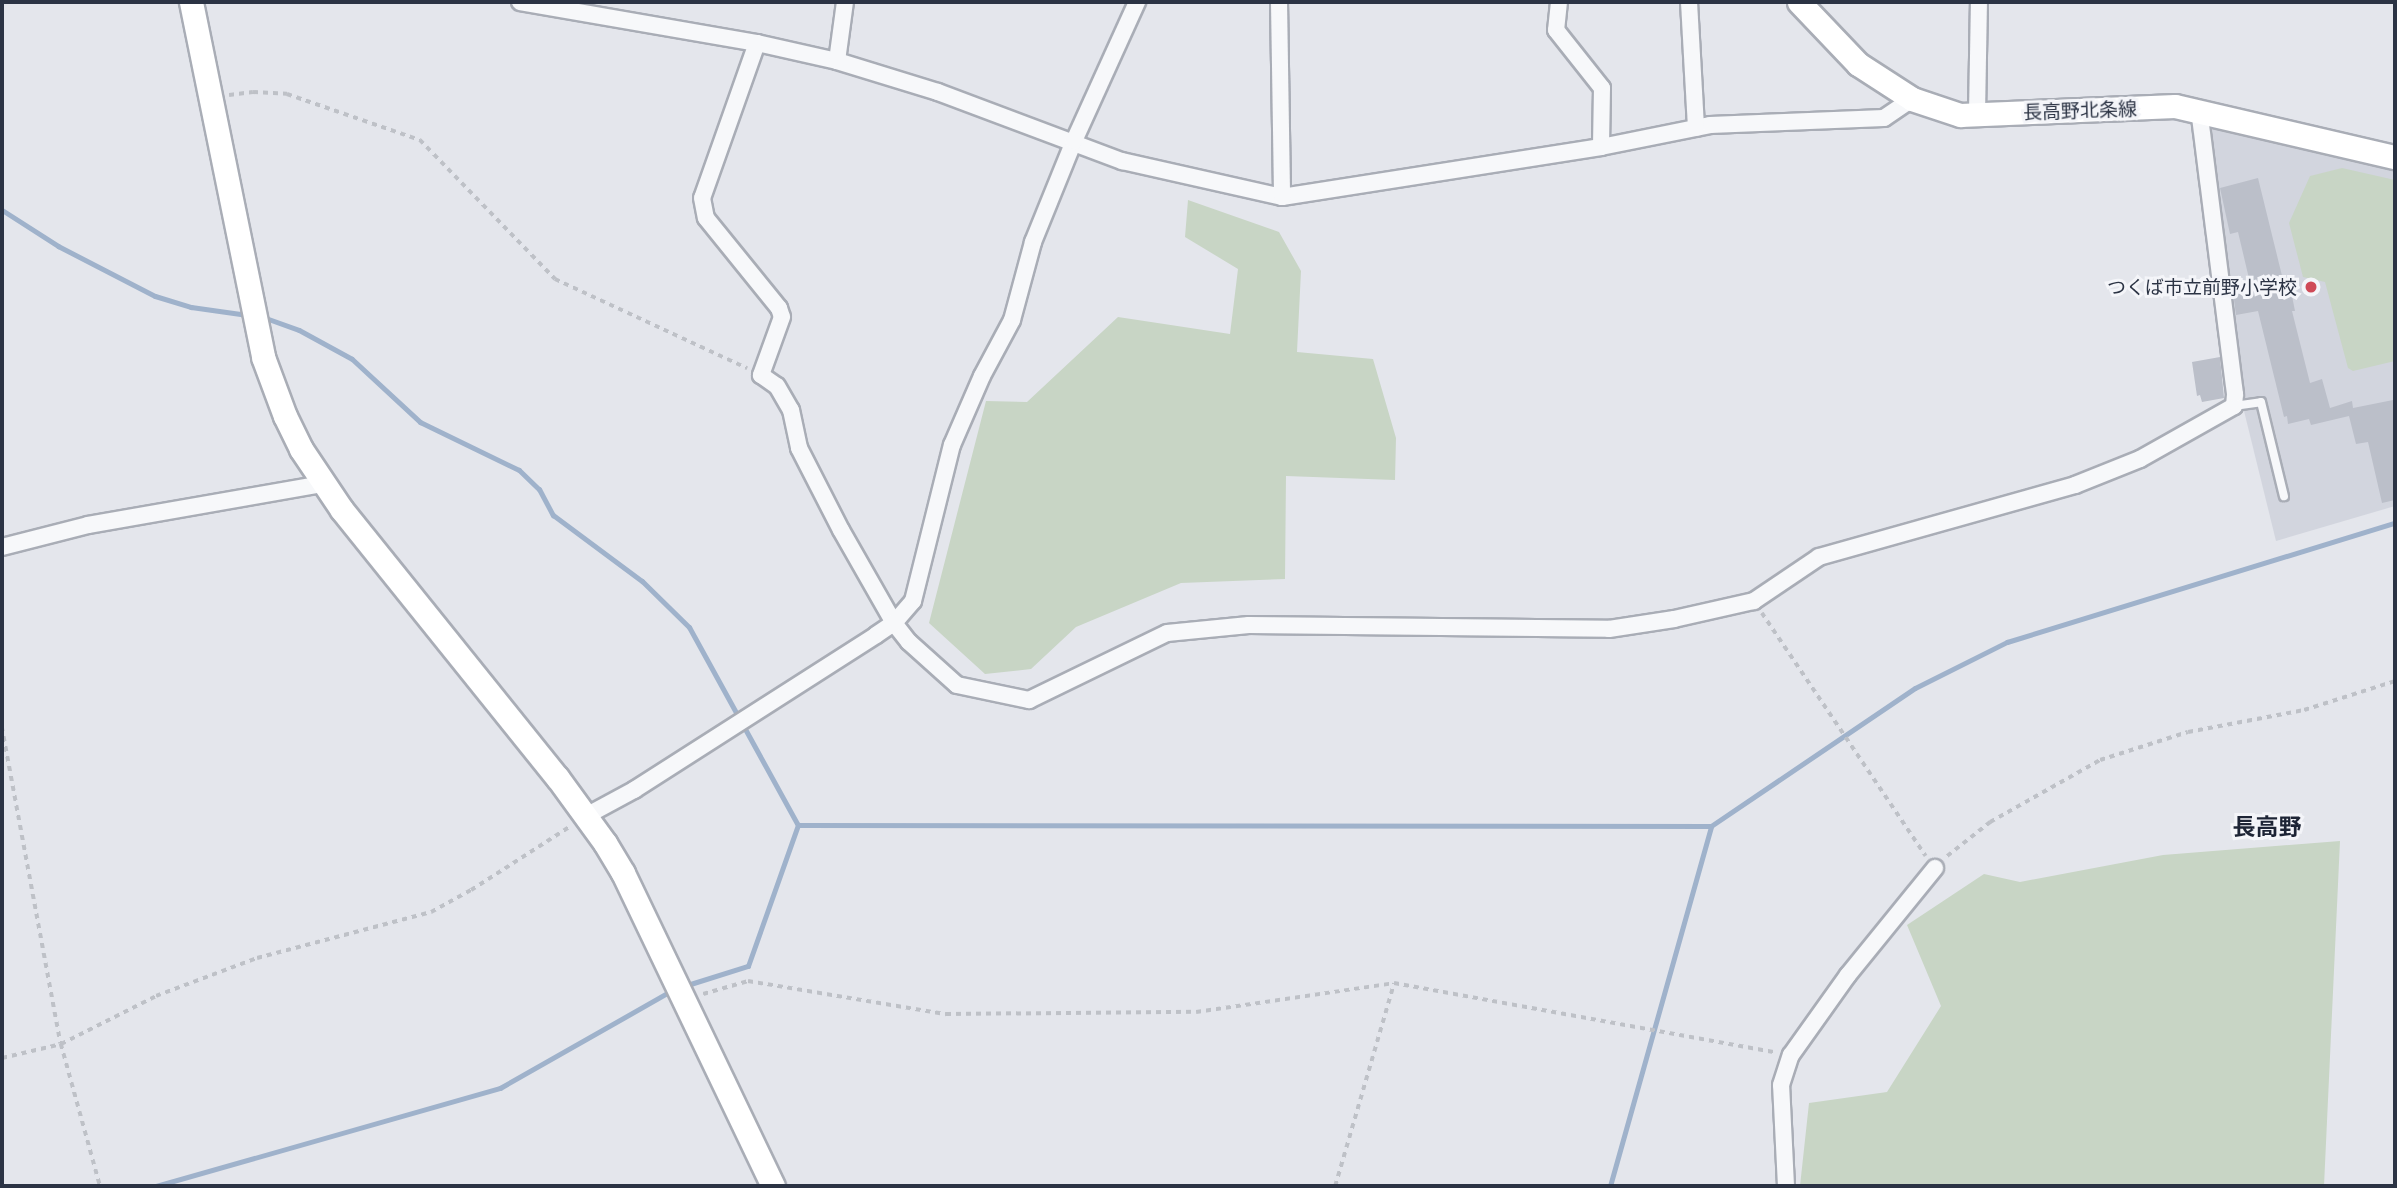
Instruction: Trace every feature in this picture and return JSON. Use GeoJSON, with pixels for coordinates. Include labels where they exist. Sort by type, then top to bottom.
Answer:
{"type":"FeatureCollection","features":[{"type":"Feature","properties":{"kind":"street"},"geometry":{"type":"LineString","coordinates":[[191,2],[263,357],[285,416],[324,484],[586,816],[623,873],[682,1001],[773,1186]]}},
{"type":"Feature","properties":{"kind":"street"},"geometry":{"type":"LineString","coordinates":[[520,2],[757,43],[837,61],[938,92],[1122,161],[1282,197],[1601,147],[1696,128],[1884,118],[1912,99]]}},
{"type":"Feature","properties":{"kind":"street"},"geometry":{"type":"LineString","coordinates":[[837,61],[845,2]]}},
{"type":"Feature","properties":{"kind":"street"},"geometry":{"type":"LineString","coordinates":[[586,816],[634,790],[894,622],[913,601],[953,445],[982,376],[1013,320],[1033,242],[1074,141],[1137,2]]}},
{"type":"Feature","properties":{"kind":"street"},"geometry":{"type":"LineString","coordinates":[[1279,2],[1282,197]]}},
{"type":"Feature","properties":{"kind":"street"},"geometry":{"type":"LineString","coordinates":[[1559,2],[1556,30],[1602,88],[1601,147]]}},
{"type":"Feature","properties":{"kind":"street"},"geometry":{"type":"LineString","coordinates":[[1689,2],[1696,128]]}},
{"type":"Feature","properties":{"kind":"street","name":"長高野北条線"},"geometry":{"type":"LineString","coordinates":[[1799,2],[1858,64],[1912,99],[1960,115],[2175,106],[2199,109],[2395,157]]}},
{"type":"Feature","properties":{"kind":"street"},"geometry":{"type":"LineString","coordinates":[[1977,114],[1979,2]]}},
{"type":"Feature","properties":{"kind":"street"},"geometry":{"type":"LineString","coordinates":[[757,43],[702,198],[706,218],[779,308],[782,317],[761,375],[777,386],[791,410],[799,448],[894,622],[909,642],[957,685],[1029,699],[1167,633],[1249,625],[1609,629],[1754,601],[1819,557],[2076,485],[2140,459],[2234,406],[2235,394],[2199,109]]}},
{"type":"Feature","properties":{"kind":"street"},"geometry":{"type":"LineString","coordinates":[[2,547],[88,525],[324,484]]}},
{"type":"Feature","properties":{"kind":"street"},"geometry":{"type":"LineString","coordinates":[[1786,1186],[1781,1084],[1791,1055],[1849,975],[1935,868]]}},
{"type":"Feature","properties":{"kind":"lane"},"geometry":{"type":"LineString","coordinates":[[2234,406],[2261,402],[2284,496]]}},
{"type":"Feature","properties":{"kind":"path"},"geometry":{"type":"LineString","coordinates":[[210,97],[253,92],[287,94],[420,140],[555,279],[761,375]]}},
{"type":"Feature","properties":{"kind":"path"},"geometry":{"type":"LineString","coordinates":[[1754,601],[1935,868],[1990,822],[2100,760],[2188,732],[2304,710],[2395,681]]}},
{"type":"Feature","properties":{"kind":"path"},"geometry":{"type":"LineString","coordinates":[[2,727],[61,1044],[100,1186]]}},
{"type":"Feature","properties":{"kind":"path"},"geometry":{"type":"LineString","coordinates":[[2,1058],[61,1044],[156,996],[257,958],[431,912],[471,890],[586,816]]}},
{"type":"Feature","properties":{"kind":"path"},"geometry":{"type":"LineString","coordinates":[[682,1001],[748,981],[946,1014],[1196,1012],[1394,983],[1791,1055]]}},
{"type":"Feature","properties":{"kind":"path"},"geometry":{"type":"LineString","coordinates":[[1335,1186],[1394,983]]}},
{"type":"Feature","properties":{"kind":"shaded area","name":"つくば市立前野小学校"},"geometry":{"type":"Polygon","coordinates":[[[2212,122],[2395,164],[2395,506],[2276,541],[2244,411],[2206,135],[2212,122]]]}},
{"type":"Feature","properties":{"kind":"green space"},"geometry":{"type":"Polygon","coordinates":[[[2342,168],[2395,180],[2395,361],[2353,371],[2348,368],[2325,282],[2303,277],[2289,223],[2310,176],[2342,168]]]}},
{"type":"Feature","properties":{"kind":"green space"},"geometry":{"type":"Polygon","coordinates":[[[1188,200],[1279,232],[1301,271],[1297,352],[1373,359],[1396,438],[1395,480],[1286,476],[1285,579],[1181,583],[1076,627],[1031,669],[985,674],[929,623],[986,401],[1027,402],[1118,317],[1230,334],[1238,269],[1185,237],[1188,200]]]}},
{"type":"Feature","properties":{"kind":"green space"},"geometry":{"type":"Polygon","coordinates":[[[2340,841],[2324,1186],[1800,1186],[1809,1103],[1887,1092],[1941,1006],[1907,925],[1984,874],[2020,882],[2163,855],[2340,841]]]}},
{"type":"Feature","properties":{"kind":"building"},"geometry":{"type":"Polygon","coordinates":[[[2258,178],[2286,292],[2291,291],[2295,311],[2292,311],[2310,383],[2322,379],[2330,408],[2352,401],[2353,408],[2393,400],[2395,500],[2382,503],[2368,442],[2356,444],[2349,416],[2311,425],[2309,419],[2288,424],[2258,311],[2236,315],[2233,292],[2251,287],[2238,232],[2230,234],[2220,188],[2258,178]]]}},
{"type":"Feature","properties":{"kind":"building"},"geometry":{"type":"Polygon","coordinates":[[[2220,357],[2224,398],[2202,402],[2200,395],[2197,396],[2192,362],[2220,357]]]}},
{"type":"Feature","properties":{"kind":"waterway"},"geometry":{"type":"LineString","coordinates":[[2,210],[58,246],[155,296],[191,307],[247,315]]}},
{"type":"Feature","properties":{"kind":"waterway"},"geometry":{"type":"LineString","coordinates":[[260,316],[299,330],[352,359],[420,422],[519,470],[539,489],[553,515],[642,581],[689,627],[798,825],[1711,826]]}},
{"type":"Feature","properties":{"kind":"waterway"},"geometry":{"type":"LineString","coordinates":[[1610,1186],[1711,826],[1915,688],[2007,642],[2395,523]]}},
{"type":"Feature","properties":{"kind":"waterway"},"geometry":{"type":"LineString","coordinates":[[684,986],[748,966],[798,825]]}},
{"type":"Feature","properties":{"kind":"waterway"},"geometry":{"type":"LineString","coordinates":[[156,1186],[500,1088],[671,991]]}},
{"type":"Feature","properties":{"kind":"place","name":"つくば市立前野小学校"},"geometry":{"type":"Point","coordinates":[2311,287]}},
{"type":"Feature","properties":{"kind":"district","name":"長高野"},"geometry":{"type":"Point","coordinates":[2267,826]}}]}
